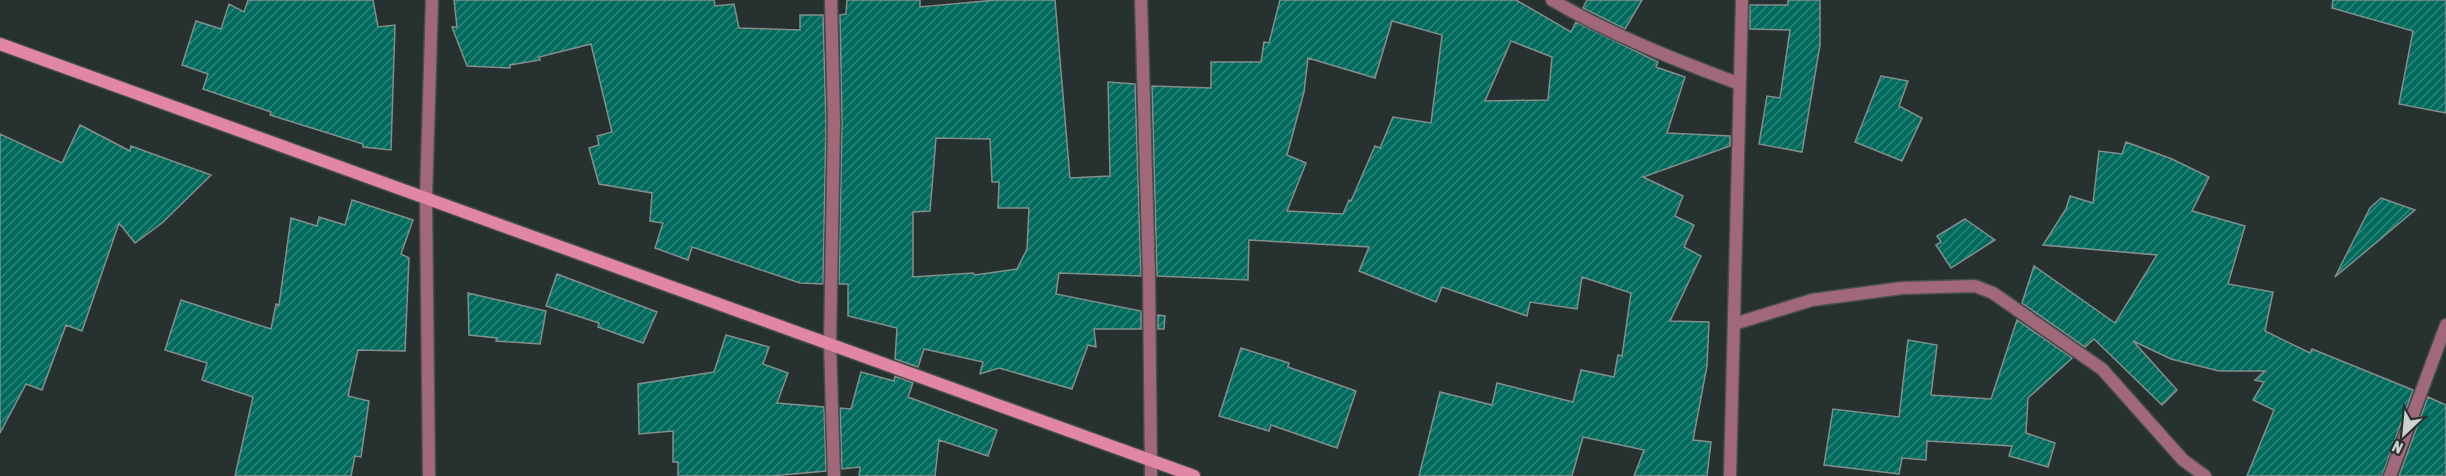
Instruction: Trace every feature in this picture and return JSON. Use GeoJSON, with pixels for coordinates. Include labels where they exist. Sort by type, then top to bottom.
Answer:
{"type":"FeatureCollection","features":[{"type":"Feature","properties":{"kind":"main road"},"geometry":{"type":"LineString","coordinates":[[0,44],[1194,476]]}},
{"type":"Feature","properties":{"kind":"street"},"geometry":{"type":"LineString","coordinates":[[429,476],[426,198],[432,0]]}},
{"type":"Feature","properties":{"kind":"street"},"geometry":{"type":"LineString","coordinates":[[831,0],[834,123],[830,343],[834,476]]}},
{"type":"Feature","properties":{"kind":"street"},"geometry":{"type":"LineString","coordinates":[[1141,0],[1149,277],[1151,476]]}},
{"type":"Feature","properties":{"kind":"street"},"geometry":{"type":"LineString","coordinates":[[1551,0],[1591,23],[1668,58],[1740,84]]}},
{"type":"Feature","properties":{"kind":"street"},"geometry":{"type":"LineString","coordinates":[[1730,476],[1742,0]]}},
{"type":"Feature","properties":{"kind":"street"},"geometry":{"type":"LineString","coordinates":[[1734,324],[1812,300],[1902,288],[1975,286],[1993,293],[2102,369],[2183,460],[2205,476]]}},
{"type":"Feature","properties":{"kind":"street"},"geometry":{"type":"LineString","coordinates":[[2390,476],[2446,325]]}},
{"type":"Feature","properties":{"kind":"building"},"geometry":{"type":"Polygon","coordinates":[[[248,0],[373,0],[378,27],[395,25],[391,150],[363,147],[363,144],[270,115],[271,112],[203,89],[208,74],[182,65],[196,21],[221,29],[229,4],[244,12],[248,0]]]}},
{"type":"Feature","properties":{"kind":"building"},"geometry":{"type":"Polygon","coordinates":[[[454,0],[714,0],[715,6],[734,4],[739,28],[800,30],[800,15],[823,15],[826,123],[823,284],[800,283],[692,247],[688,260],[655,248],[663,223],[650,221],[652,193],[599,184],[589,148],[599,145],[597,136],[612,132],[591,44],[539,57],[540,60],[510,65],[510,68],[467,66],[452,27],[457,27],[454,0]]]}},
{"type":"Feature","properties":{"kind":"building"},"geometry":{"type":"Polygon","coordinates":[[[847,0],[920,0],[920,7],[996,0],[1055,0],[1070,178],[1110,176],[1108,82],[1135,84],[1141,276],[1059,273],[1056,294],[1141,311],[1141,329],[1094,329],[1096,347],[1088,345],[1072,389],[999,368],[980,374],[983,362],[924,349],[918,367],[895,359],[897,328],[848,316],[848,284],[839,284],[842,123],[840,15],[846,14],[847,0]],[[936,138],[930,211],[913,212],[913,277],[973,273],[975,275],[1017,269],[1027,249],[1029,208],[998,208],[999,182],[992,182],[990,139],[936,138]]]}},
{"type":"Feature","properties":{"kind":"building"},"geometry":{"type":"Polygon","coordinates":[[[1280,0],[1516,0],[1571,32],[1576,22],[1658,62],[1656,67],[1685,77],[1667,133],[1730,136],[1730,146],[1643,177],[1683,196],[1675,216],[1694,225],[1684,247],[1701,256],[1670,321],[1709,322],[1707,366],[1693,440],[1711,442],[1707,476],[1634,476],[1644,450],[1583,437],[1572,476],[1419,476],[1440,392],[1492,405],[1497,383],[1573,402],[1581,370],[1614,377],[1618,355],[1622,356],[1631,293],[1582,277],[1577,309],[1530,302],[1527,316],[1442,287],[1436,302],[1359,271],[1369,247],[1249,240],[1248,280],[1157,276],[1152,86],[1211,88],[1211,62],[1261,62],[1264,42],[1269,43],[1280,0]],[[1392,21],[1375,78],[1308,58],[1304,92],[1287,155],[1306,163],[1287,211],[1343,214],[1375,146],[1380,148],[1393,117],[1431,123],[1442,35],[1392,21]],[[1511,41],[1485,101],[1548,100],[1552,57],[1511,41]]]}},
{"type":"Feature","properties":{"kind":"building"},"geometry":{"type":"Polygon","coordinates":[[[1587,0],[1642,0],[1625,29],[1583,8],[1587,0]]]}},
{"type":"Feature","properties":{"kind":"building"},"geometry":{"type":"Polygon","coordinates":[[[1788,0],[1820,0],[1820,45],[1802,152],[1759,144],[1767,96],[1780,98],[1790,30],[1750,29],[1750,5],[1788,5],[1788,0]]]}},
{"type":"Feature","properties":{"kind":"building"},"geometry":{"type":"Polygon","coordinates":[[[2333,0],[2446,0],[2446,113],[2399,104],[2413,31],[2332,8],[2333,0]]]}},
{"type":"Feature","properties":{"kind":"building"},"geometry":{"type":"Polygon","coordinates":[[[1881,76],[1908,81],[1899,106],[1922,118],[1902,161],[1855,142],[1881,76]]]}},
{"type":"Feature","properties":{"kind":"building"},"geometry":{"type":"Polygon","coordinates":[[[80,125],[130,151],[131,146],[211,175],[162,223],[135,243],[119,223],[82,331],[66,325],[42,390],[26,384],[0,433],[0,134],[62,163],[80,125]]]}},
{"type":"Feature","properties":{"kind":"building"},"geometry":{"type":"Polygon","coordinates":[[[2126,142],[2172,159],[2209,177],[2192,211],[2245,226],[2228,284],[2273,292],[2265,331],[2310,353],[2312,349],[2413,390],[2382,476],[2247,476],[2274,410],[2253,400],[2264,382],[2255,380],[2265,371],[2219,371],[2171,359],[2133,341],[2177,390],[2162,405],[2094,339],[2085,347],[2022,303],[2034,266],[2115,323],[2157,255],[2043,245],[2066,209],[2070,196],[2093,203],[2099,151],[2122,154],[2126,142]]]}},
{"type":"Feature","properties":{"kind":"building"},"geometry":{"type":"Polygon","coordinates":[[[2381,198],[2415,210],[2335,277],[2370,208],[2381,198]]]}},
{"type":"Feature","properties":{"kind":"building"},"geometry":{"type":"Polygon","coordinates":[[[352,200],[413,220],[401,254],[409,258],[405,351],[358,350],[348,396],[369,401],[361,457],[355,456],[351,476],[235,476],[253,397],[202,380],[207,363],[165,350],[181,300],[271,329],[276,304],[279,305],[291,218],[317,226],[319,217],[345,225],[352,200]]]}},
{"type":"Feature","properties":{"kind":"building"},"geometry":{"type":"Polygon","coordinates":[[[1965,219],[1995,240],[1951,268],[1936,245],[1941,242],[1937,236],[1965,219]]]}},
{"type":"Feature","properties":{"kind":"building"},"geometry":{"type":"Polygon","coordinates":[[[557,274],[657,312],[643,343],[598,327],[599,323],[546,306],[557,274]]]}},
{"type":"Feature","properties":{"kind":"building"},"geometry":{"type":"Polygon","coordinates":[[[468,293],[546,311],[540,344],[496,341],[497,338],[469,335],[468,293]]]}},
{"type":"Feature","properties":{"kind":"building"},"geometry":{"type":"Polygon","coordinates":[[[1158,315],[1165,316],[1164,329],[1158,329],[1158,315]]]}},
{"type":"Feature","properties":{"kind":"building"},"geometry":{"type":"Polygon","coordinates":[[[2017,320],[2072,358],[2028,398],[2026,433],[2055,443],[2048,467],[2009,456],[2012,446],[1927,441],[1926,460],[1902,458],[1899,474],[1824,465],[1833,409],[1899,417],[1908,340],[1937,345],[1931,395],[1991,399],[2017,320]]]}},
{"type":"Feature","properties":{"kind":"building"},"geometry":{"type":"Polygon","coordinates":[[[726,335],[769,347],[763,364],[788,373],[777,403],[824,407],[826,471],[771,476],[678,476],[678,462],[673,462],[673,431],[639,434],[638,384],[714,372],[726,335]]]}},
{"type":"Feature","properties":{"kind":"building"},"geometry":{"type":"Polygon","coordinates":[[[1241,348],[1289,363],[1288,367],[1356,391],[1337,448],[1271,425],[1269,431],[1219,416],[1241,348]]]}},
{"type":"Feature","properties":{"kind":"building"},"geometry":{"type":"Polygon","coordinates":[[[861,372],[894,381],[895,376],[913,383],[908,397],[997,430],[988,456],[939,440],[935,476],[859,476],[860,467],[842,469],[840,408],[851,409],[861,372]]]}},
{"type":"Feature","properties":{"kind":"building"},"geometry":{"type":"Polygon","coordinates":[[[2428,397],[2446,405],[2446,476],[2399,476],[2428,397]]]}}]}
